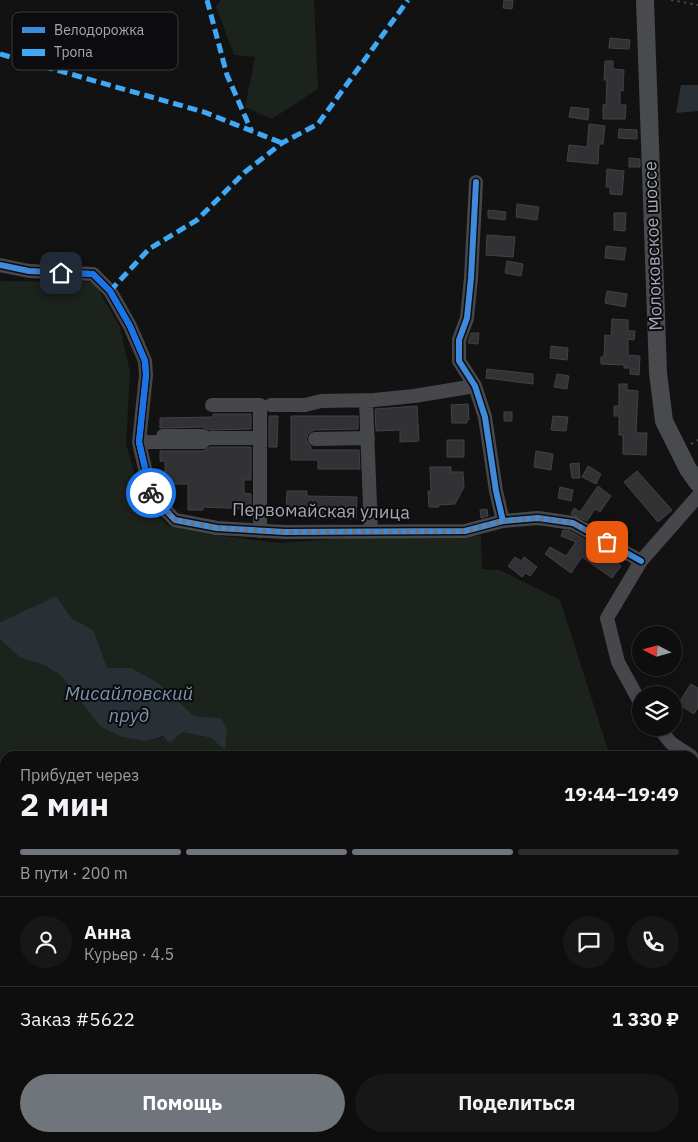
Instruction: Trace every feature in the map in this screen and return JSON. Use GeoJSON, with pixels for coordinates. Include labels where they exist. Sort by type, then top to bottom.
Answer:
{"type":"FeatureCollection","features":[{"type":"Feature","properties":{"kind":"main road","name":"Молоковское шоссе"},"geometry":{"type":"LineString","coordinates":[[645,0],[658,373],[664,420],[688,469],[698,484]]}},
{"type":"Feature","properties":{"kind":"street"},"geometry":{"type":"LineString","coordinates":[[476,182],[471,278],[467,318],[459,340],[459,361],[476,386],[485,417],[496,491],[503,521]]}},
{"type":"Feature","properties":{"kind":"street","name":"Первомайская улица"},"geometry":{"type":"LineString","coordinates":[[0,265],[28,271],[93,274],[110,291],[130,326],[145,361],[146,375],[139,442],[151,495],[176,520],[217,528],[260,531],[372,532],[465,531],[503,521],[538,518],[573,523],[640,561]]}},
{"type":"Feature","properties":{"kind":"street"},"geometry":{"type":"LineString","coordinates":[[271,405],[305,405],[321,401],[414,396],[476,386]]}},
{"type":"Feature","properties":{"kind":"street"},"geometry":{"type":"LineString","coordinates":[[366,400],[372,532]]}},
{"type":"Feature","properties":{"kind":"street"},"geometry":{"type":"LineString","coordinates":[[212,405],[260,405],[260,531]]}},
{"type":"Feature","properties":{"kind":"street"},"geometry":{"type":"LineString","coordinates":[[211,438],[260,438]]}},
{"type":"Feature","properties":{"kind":"street"},"geometry":{"type":"LineString","coordinates":[[315,439],[368,438]]}},
{"type":"Feature","properties":{"kind":"street"},"geometry":{"type":"LineString","coordinates":[[139,442],[163,442]]}},
{"type":"Feature","properties":{"kind":"street"},"geometry":{"type":"LineString","coordinates":[[632,688],[618,662],[607,618],[640,561],[698,496]]}},
{"type":"Feature","properties":{"kind":"street"},"geometry":{"type":"LineString","coordinates":[[665,736],[671,743],[683,751]]}},
{"type":"Feature","properties":{"kind":"path"},"geometry":{"type":"LineString","coordinates":[[671,0],[698,5]]}},
{"type":"Feature","properties":{"kind":"shaded area"},"geometry":{"type":"Polygon","coordinates":[[[221,0],[314,0],[318,89],[272,119],[245,107],[255,57],[234,55],[216,7],[221,0]]]}},
{"type":"Feature","properties":{"kind":"shaded area"},"geometry":{"type":"Polygon","coordinates":[[[0,281],[94,282],[120,327],[130,372],[126,444],[141,496],[167,525],[208,534],[280,543],[374,536],[481,536],[482,569],[500,570],[560,600],[608,751],[0,751],[0,639],[19,657],[46,666],[61,676],[100,726],[147,741],[182,732],[211,738],[224,749],[221,718],[194,716],[160,684],[132,668],[107,669],[94,631],[72,618],[56,596],[0,622],[0,281]]]}},
{"type":"Feature","properties":{"kind":"water"},"geometry":{"type":"Polygon","coordinates":[[[681,85],[698,85],[698,111],[676,113],[681,85]]]}},
{"type":"Feature","properties":{"kind":"water","name":"Мисайловский пруд"},"geometry":{"type":"Polygon","coordinates":[[[56,596],[72,618],[94,631],[107,668],[132,668],[160,684],[194,716],[221,718],[227,729],[225,750],[211,738],[182,732],[170,743],[163,736],[147,741],[122,737],[100,726],[61,676],[46,666],[19,657],[0,639],[0,622],[56,596]]]}},
{"type":"Feature","properties":{"kind":"building"},"geometry":{"type":"Polygon","coordinates":[[[504,0],[513,0],[512,9],[503,8],[504,0]]]}},
{"type":"Feature","properties":{"kind":"building"},"geometry":{"type":"Polygon","coordinates":[[[610,38],[630,40],[629,49],[609,48],[610,38]]]}},
{"type":"Feature","properties":{"kind":"building"},"geometry":{"type":"Polygon","coordinates":[[[605,61],[613,61],[613,69],[624,70],[623,91],[620,90],[620,105],[626,105],[625,119],[603,119],[603,105],[606,105],[607,80],[604,80],[605,61]]]}},
{"type":"Feature","properties":{"kind":"building"},"geometry":{"type":"Polygon","coordinates":[[[571,107],[589,109],[588,120],[569,117],[571,107]]]}},
{"type":"Feature","properties":{"kind":"building"},"geometry":{"type":"Polygon","coordinates":[[[589,124],[605,126],[603,144],[599,144],[598,164],[567,161],[569,145],[587,147],[589,124]]]}},
{"type":"Feature","properties":{"kind":"building"},"geometry":{"type":"Polygon","coordinates":[[[619,129],[637,130],[637,139],[618,138],[619,129]]]}},
{"type":"Feature","properties":{"kind":"building"},"geometry":{"type":"Polygon","coordinates":[[[629,158],[640,159],[640,167],[629,167],[629,158]]]}},
{"type":"Feature","properties":{"kind":"building"},"geometry":{"type":"Polygon","coordinates":[[[607,169],[624,171],[622,195],[610,194],[610,187],[606,187],[607,169]]]}},
{"type":"Feature","properties":{"kind":"building"},"geometry":{"type":"Polygon","coordinates":[[[517,204],[539,207],[537,220],[516,217],[517,204]]]}},
{"type":"Feature","properties":{"kind":"building"},"geometry":{"type":"Polygon","coordinates":[[[488,210],[506,212],[505,220],[488,218],[488,210]]]}},
{"type":"Feature","properties":{"kind":"building"},"geometry":{"type":"Polygon","coordinates":[[[614,213],[626,213],[625,231],[614,230],[614,213]]]}},
{"type":"Feature","properties":{"kind":"building"},"geometry":{"type":"Polygon","coordinates":[[[487,235],[515,237],[513,257],[486,255],[487,235]]]}},
{"type":"Feature","properties":{"kind":"building"},"geometry":{"type":"Polygon","coordinates":[[[606,246],[626,248],[624,260],[605,258],[606,246]]]}},
{"type":"Feature","properties":{"kind":"building"},"geometry":{"type":"Polygon","coordinates":[[[507,261],[523,264],[521,276],[505,273],[507,261]]]}},
{"type":"Feature","properties":{"kind":"building"},"geometry":{"type":"Polygon","coordinates":[[[607,291],[627,294],[625,307],[605,303],[607,291]]]}},
{"type":"Feature","properties":{"kind":"building"},"geometry":{"type":"Polygon","coordinates":[[[612,319],[628,320],[628,331],[635,331],[634,340],[628,339],[628,355],[640,356],[639,375],[630,374],[630,368],[624,368],[624,365],[601,364],[601,357],[604,357],[605,335],[611,336],[612,319]]]}},
{"type":"Feature","properties":{"kind":"building"},"geometry":{"type":"Polygon","coordinates":[[[471,333],[479,333],[478,344],[468,343],[471,333]]]}},
{"type":"Feature","properties":{"kind":"building"},"geometry":{"type":"Polygon","coordinates":[[[551,346],[568,348],[567,360],[550,358],[551,346]]]}},
{"type":"Feature","properties":{"kind":"building"},"geometry":{"type":"Polygon","coordinates":[[[487,369],[533,374],[533,384],[486,378],[487,369]]]}},
{"type":"Feature","properties":{"kind":"building"},"geometry":{"type":"Polygon","coordinates":[[[557,374],[569,376],[567,389],[554,387],[557,374]]]}},
{"type":"Feature","properties":{"kind":"building"},"geometry":{"type":"Polygon","coordinates":[[[619,384],[627,384],[627,390],[638,391],[636,433],[647,433],[646,455],[623,454],[623,435],[619,435],[619,416],[614,416],[614,406],[619,406],[619,384]]]}},
{"type":"Feature","properties":{"kind":"building"},"geometry":{"type":"Polygon","coordinates":[[[468,404],[469,420],[467,420],[467,423],[452,423],[451,405],[468,404]]]}},
{"type":"Feature","properties":{"kind":"building"},"geometry":{"type":"Polygon","coordinates":[[[417,406],[419,441],[400,442],[400,430],[376,431],[375,409],[417,406]]]}},
{"type":"Feature","properties":{"kind":"building"},"geometry":{"type":"Polygon","coordinates":[[[504,412],[512,412],[512,421],[504,421],[504,412]]]}},
{"type":"Feature","properties":{"kind":"building"},"geometry":{"type":"Polygon","coordinates":[[[213,414],[251,414],[251,429],[160,428],[160,418],[213,417],[213,414]]]}},
{"type":"Feature","properties":{"kind":"building"},"geometry":{"type":"Polygon","coordinates":[[[269,416],[278,416],[277,447],[269,447],[269,416]]]}},
{"type":"Feature","properties":{"kind":"building"},"geometry":{"type":"Polygon","coordinates":[[[291,416],[358,416],[358,429],[314,430],[308,434],[306,440],[311,450],[359,450],[360,469],[318,469],[318,460],[291,460],[291,416]]]}},
{"type":"Feature","properties":{"kind":"building"},"geometry":{"type":"Polygon","coordinates":[[[553,416],[568,417],[566,431],[551,430],[553,416]]]}},
{"type":"Feature","properties":{"kind":"building"},"geometry":{"type":"Polygon","coordinates":[[[447,440],[464,440],[464,457],[447,457],[447,440]]]}},
{"type":"Feature","properties":{"kind":"building"},"geometry":{"type":"Polygon","coordinates":[[[210,447],[251,447],[251,480],[244,480],[244,493],[251,494],[251,509],[203,507],[203,510],[188,510],[188,484],[165,484],[165,461],[160,461],[160,451],[203,451],[210,447]]]}},
{"type":"Feature","properties":{"kind":"building"},"geometry":{"type":"Polygon","coordinates":[[[536,451],[553,454],[551,470],[534,467],[536,451]]]}},
{"type":"Feature","properties":{"kind":"building"},"geometry":{"type":"Polygon","coordinates":[[[579,463],[580,478],[572,478],[570,464],[579,463]]]}},
{"type":"Feature","properties":{"kind":"building"},"geometry":{"type":"Polygon","coordinates":[[[588,466],[601,474],[596,484],[582,477],[588,466]]]}},
{"type":"Feature","properties":{"kind":"building"},"geometry":{"type":"Polygon","coordinates":[[[430,467],[451,467],[451,472],[463,472],[464,487],[455,504],[429,507],[428,491],[431,491],[430,467]]]}},
{"type":"Feature","properties":{"kind":"building"},"geometry":{"type":"Polygon","coordinates":[[[637,471],[672,510],[658,522],[624,482],[637,471]]]}},
{"type":"Feature","properties":{"kind":"building"},"geometry":{"type":"Polygon","coordinates":[[[598,486],[611,496],[600,512],[595,509],[587,521],[571,514],[574,508],[580,512],[598,486]]]}},
{"type":"Feature","properties":{"kind":"building"},"geometry":{"type":"Polygon","coordinates":[[[560,487],[573,490],[571,501],[558,498],[560,487]]]}},
{"type":"Feature","properties":{"kind":"building"},"geometry":{"type":"Polygon","coordinates":[[[287,491],[307,491],[307,496],[357,497],[356,519],[317,518],[317,512],[286,511],[287,491]]]}},
{"type":"Feature","properties":{"kind":"building"},"geometry":{"type":"Polygon","coordinates":[[[487,509],[488,516],[481,518],[480,510],[487,509]]]}},
{"type":"Feature","properties":{"kind":"building"},"geometry":{"type":"Polygon","coordinates":[[[563,530],[570,531],[608,553],[606,555],[621,566],[612,578],[582,557],[571,573],[545,554],[550,547],[566,556],[576,542],[561,536],[563,530]]]}},
{"type":"Feature","properties":{"kind":"building"},"geometry":{"type":"Polygon","coordinates":[[[515,557],[521,561],[524,557],[537,567],[530,576],[526,573],[522,577],[508,566],[515,557]]]}},
{"type":"Feature","properties":{"kind":"building"},"geometry":{"type":"Polygon","coordinates":[[[691,684],[698,688],[698,707],[694,714],[682,706],[682,698],[691,684]]]}},
{"type":"Feature","properties":{"kind":"marked path"},"geometry":{"type":"LineString","coordinates":[[207,0],[227,75],[251,130]]}},
{"type":"Feature","properties":{"kind":"marked path"},"geometry":{"type":"LineString","coordinates":[[110,291],[149,249],[197,220],[245,172],[282,143],[318,124],[408,0]]}},
{"type":"Feature","properties":{"kind":"marked path"},"geometry":{"type":"LineString","coordinates":[[0,54],[12,57]]}},
{"type":"Feature","properties":{"kind":"marked path"},"geometry":{"type":"LineString","coordinates":[[56,70],[204,112],[282,143]]}},
{"type":"Feature","properties":{"kind":"cycle path"},"geometry":{"type":"LineString","coordinates":[[476,182],[471,278],[467,318],[459,340],[459,361],[475,386],[485,417],[496,491],[503,521]]}},
{"type":"Feature","properties":{"kind":"cycle path"},"geometry":{"type":"LineString","coordinates":[[0,265],[29,271],[93,274],[110,291],[130,326],[145,361],[146,375],[139,442],[151,495],[175,520],[217,528],[285,532],[465,531],[503,521],[538,518],[573,523],[641,561]]}},
{"type":"Feature","properties":{"kind":"way so far"},"geometry":{"type":"LineString","coordinates":[[151,493],[176,520],[217,528],[285,532],[465,531],[503,521],[538,518],[573,523],[607,542]]}},
{"type":"Feature","properties":{"kind":"route"},"geometry":{"type":"LineString","coordinates":[[61,273],[93,274],[110,291],[130,326],[145,361],[146,375],[139,442],[151,493]]}}]}
